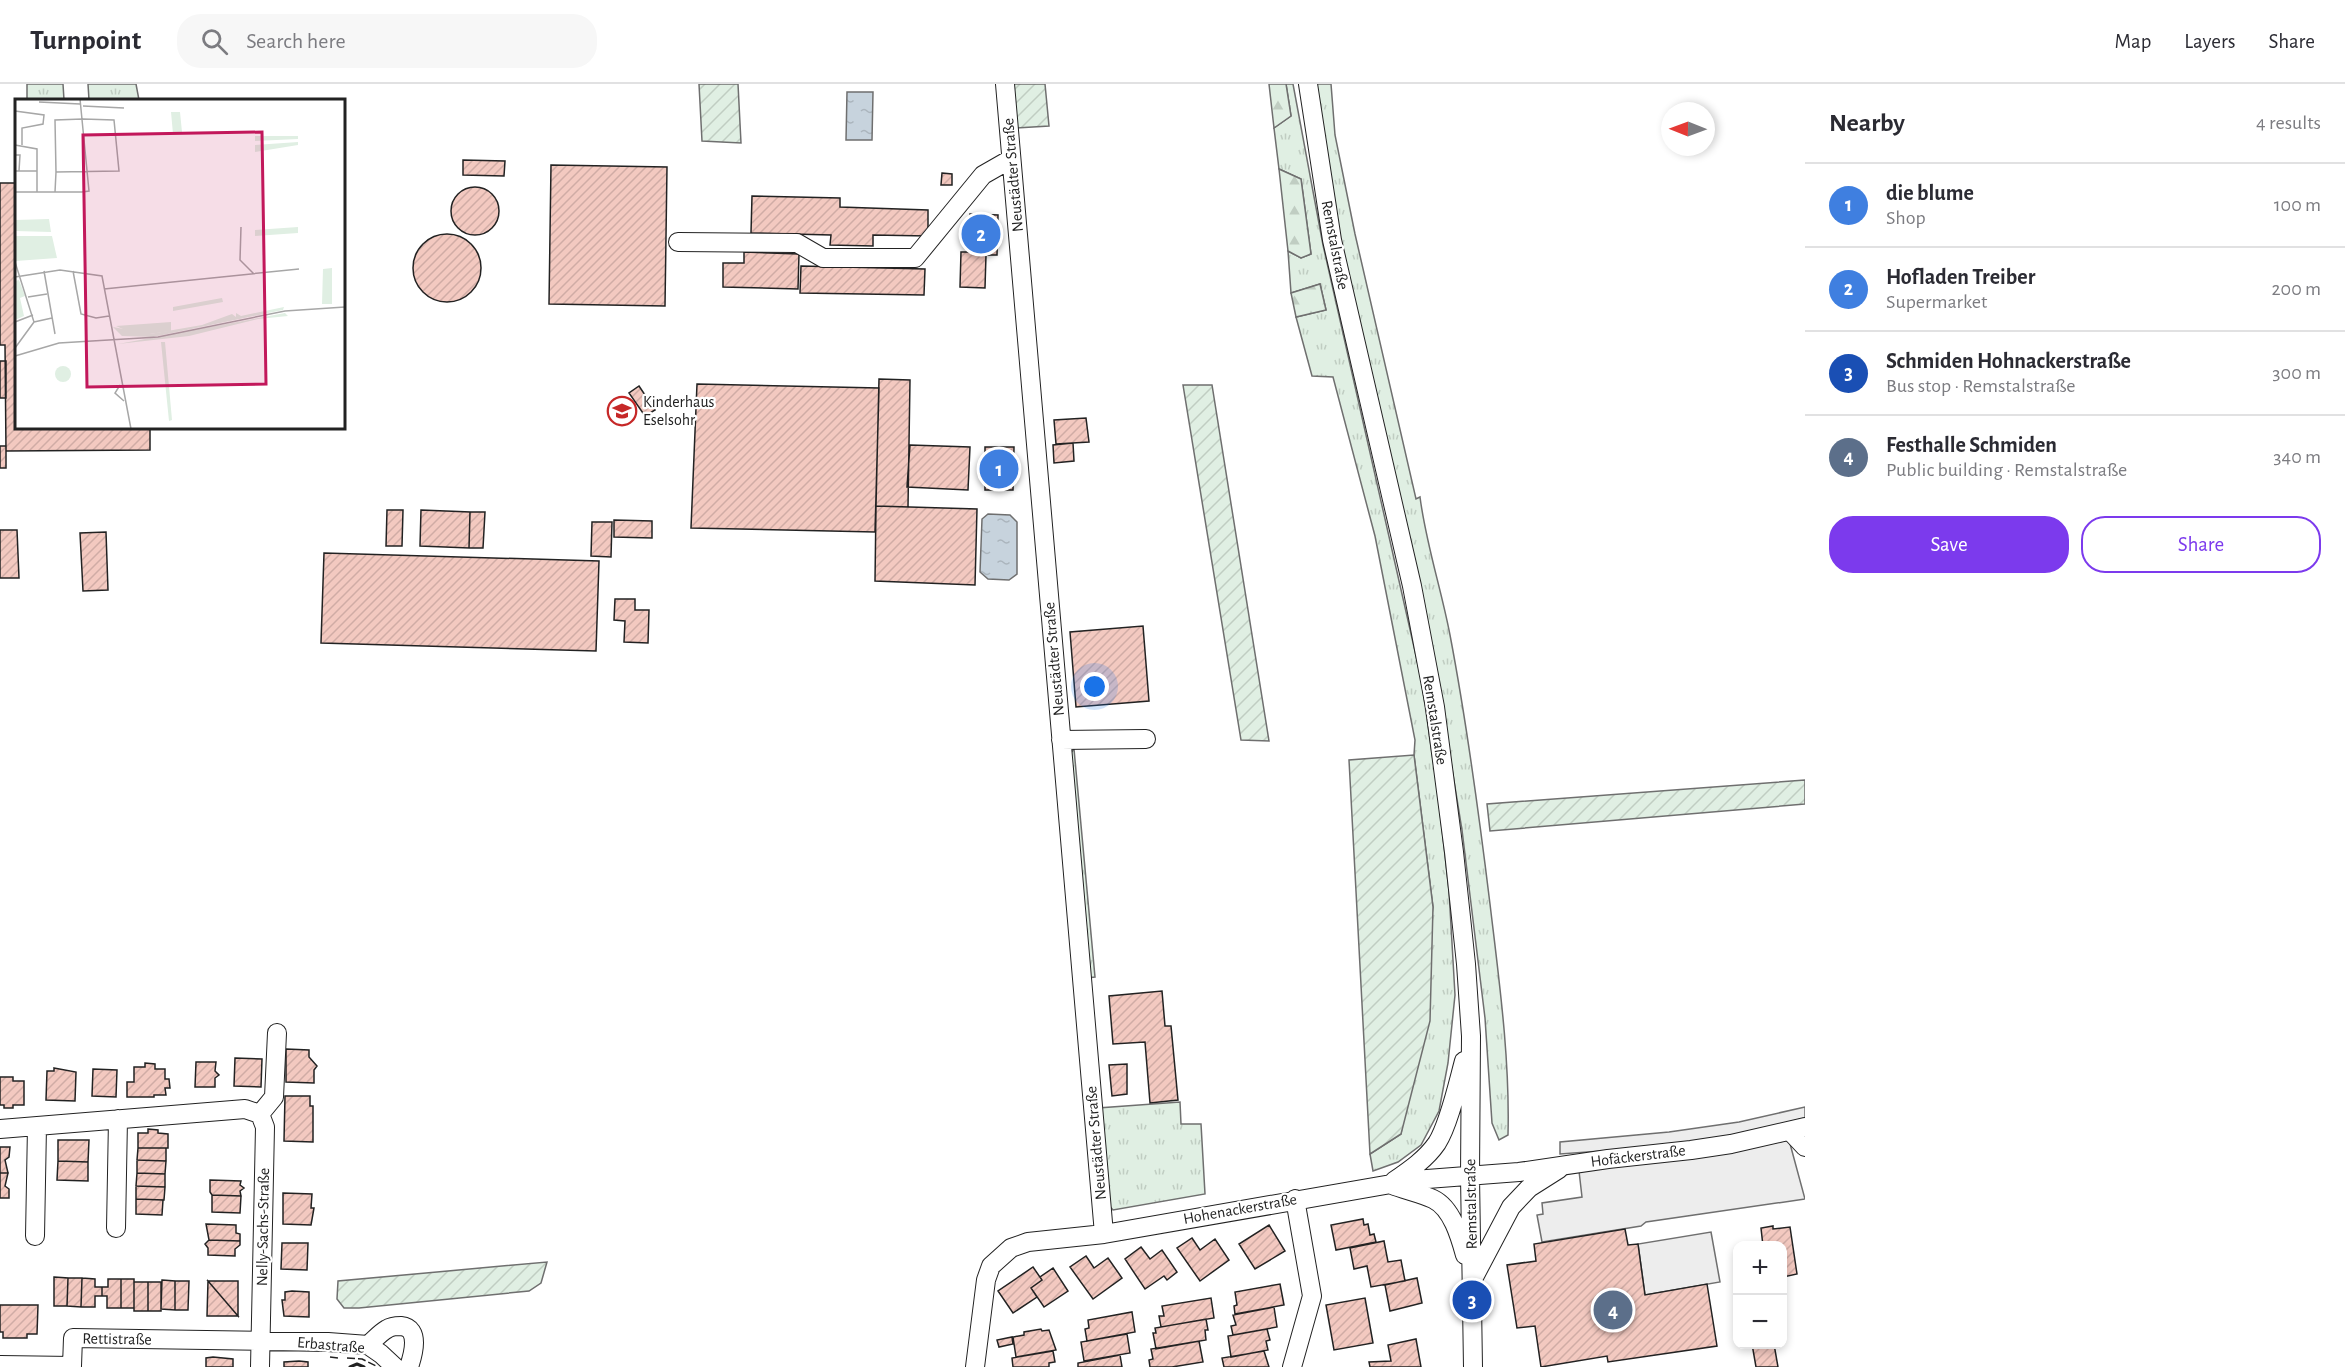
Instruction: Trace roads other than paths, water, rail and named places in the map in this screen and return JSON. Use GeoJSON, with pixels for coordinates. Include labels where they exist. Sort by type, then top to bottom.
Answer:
{"type":"FeatureCollection","features":[{"type":"Feature","properties":{"kind":"street","name":"Neustädter Straße"},"geometry":{"type":"LineString","coordinates":[[1005,84],[1104,1233]]}},
{"type":"Feature","properties":{"kind":"street","name":"Remstalstraße"},"geometry":{"type":"LineString","coordinates":[[1308,84],[1332,240],[1412,585],[1435,707],[1455,852],[1471,1036],[1470,1176],[1473,1367]]}},
{"type":"Feature","properties":{"kind":"street"},"geometry":{"type":"LineString","coordinates":[[678,242],[797,243],[823,258],[915,258],[983,175],[1011,159]]}},
{"type":"Feature","properties":{"kind":"street"},"geometry":{"type":"LineString","coordinates":[[1061,740],[1146,739]]}},
{"type":"Feature","properties":{"kind":"street"},"geometry":{"type":"LineString","coordinates":[[0,1129],[245,1109],[260,1114],[274,1097],[277,1033]]}},
{"type":"Feature","properties":{"kind":"street"},"geometry":{"type":"LineString","coordinates":[[1389,1184],[1415,1166],[1437,1142],[1454,1099],[1471,1036]]}},
{"type":"Feature","properties":{"kind":"street","name":"Nelly-Sachs-Straße"},"geometry":{"type":"LineString","coordinates":[[260,1114],[265,1127],[260,1367]]}},
{"type":"Feature","properties":{"kind":"street"},"geometry":{"type":"LineString","coordinates":[[116,1228],[118,1119]]}},
{"type":"Feature","properties":{"kind":"street"},"geometry":{"type":"LineString","coordinates":[[35,1236],[38,1126]]}},
{"type":"Feature","properties":{"kind":"street"},"geometry":{"type":"LineString","coordinates":[[1798,1129],[1805,1147]]}},
{"type":"Feature","properties":{"kind":"street","name":"Hofäckerstraße"},"geometry":{"type":"LineString","coordinates":[[1470,1176],[1691,1150],[1798,1129]]}},
{"type":"Feature","properties":{"kind":"street"},"geometry":{"type":"LineString","coordinates":[[1472,1280],[1511,1207],[1528,1188],[1566,1165]]}},
{"type":"Feature","properties":{"kind":"street","name":"Hohenackerstraße"},"geometry":{"type":"LineString","coordinates":[[975,1367],[986,1280],[991,1266],[1011,1248],[1028,1242],[1104,1233],[1414,1180],[1470,1176]]}},
{"type":"Feature","properties":{"kind":"street"},"geometry":{"type":"LineString","coordinates":[[1389,1184],[1434,1199],[1443,1206],[1459,1233],[1472,1280]]}},
{"type":"Feature","properties":{"kind":"street"},"geometry":{"type":"LineString","coordinates":[[1292,1367],[1312,1296],[1295,1199]]}},
{"type":"Feature","properties":{"kind":"street"},"geometry":{"type":"LineString","coordinates":[[368,1345],[389,1328],[402,1326],[408,1329],[413,1335],[414,1351],[409,1367]]}},
{"type":"Feature","properties":{"kind":"street","name":"Rettistraße"},"geometry":{"type":"LineString","coordinates":[[0,1365],[72,1366],[73,1338],[261,1341]]}},
{"type":"Feature","properties":{"kind":"street","name":"Erbastraße"},"geometry":{"type":"LineString","coordinates":[[261,1341],[368,1345],[395,1367]]}},
{"type":"Feature","properties":{"kind":"water"},"geometry":{"type":"Polygon","coordinates":[[[847,92],[873,92],[872,140],[846,140],[847,92]]]}},
{"type":"Feature","properties":{"kind":"water"},"geometry":{"type":"Polygon","coordinates":[[[988,514],[1010,515],[1017,522],[1017,574],[1009,580],[988,579],[980,572],[982,519],[988,514]]]}},
{"type":"Feature","properties":{"kind":"place","name":"Hofladen Treiber"},"geometry":{"type":"Point","coordinates":[981,234]}},
{"type":"Feature","properties":{"kind":"place","name":"Kinderhaus Eselsohr"},"geometry":{"type":"Point","coordinates":[622,411]}},
{"type":"Feature","properties":{"kind":"place","name":"die blume"},"geometry":{"type":"Point","coordinates":[999,469]}},
{"type":"Feature","properties":{"kind":"place","name":"Schmiden Hohnackerstraße"},"geometry":{"type":"Point","coordinates":[1472,1300]}},
{"type":"Feature","properties":{"kind":"place","name":"Festhalle Schmiden"},"geometry":{"type":"Point","coordinates":[1613,1310]}}]}
